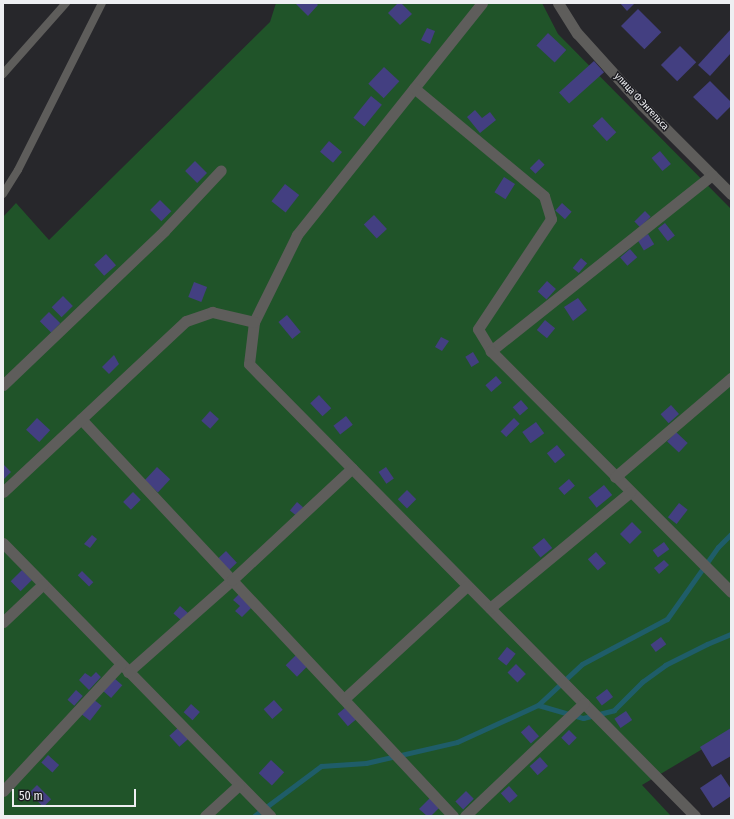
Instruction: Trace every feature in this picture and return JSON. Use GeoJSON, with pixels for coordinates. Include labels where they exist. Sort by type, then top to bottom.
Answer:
{"type":"FeatureCollection","features":[{"type":"Feature","properties":{"kind":"street"},"geometry":{"type":"LineString","coordinates":[[482,3],[297,235],[254,322],[249,364],[695,816]]}},
{"type":"Feature","properties":{"kind":"street","name":"улица Ф.Энгельса"},"geometry":{"type":"LineString","coordinates":[[558,3],[576,33],[642,105],[731,194]]}},
{"type":"Feature","properties":{"kind":"street"},"geometry":{"type":"LineString","coordinates":[[414,88],[544,196],[551,219],[478,329],[491,351],[731,592]]}},
{"type":"Feature","properties":{"kind":"street"},"geometry":{"type":"LineString","coordinates":[[3,385],[164,231],[221,170]]}},
{"type":"Feature","properties":{"kind":"street"},"geometry":{"type":"LineString","coordinates":[[491,351],[712,175]]}},
{"type":"Feature","properties":{"kind":"street"},"geometry":{"type":"LineString","coordinates":[[3,492],[186,321],[212,312],[254,322]]}},
{"type":"Feature","properties":{"kind":"street"},"geometry":{"type":"LineString","coordinates":[[615,477],[731,378]]}},
{"type":"Feature","properties":{"kind":"street"},"geometry":{"type":"LineString","coordinates":[[81,419],[453,816]]}},
{"type":"Feature","properties":{"kind":"street"},"geometry":{"type":"LineString","coordinates":[[3,791],[124,668],[232,580],[352,468]]}},
{"type":"Feature","properties":{"kind":"street"},"geometry":{"type":"LineString","coordinates":[[490,608],[630,492]]}},
{"type":"Feature","properties":{"kind":"street"},"geometry":{"type":"LineString","coordinates":[[3,543],[270,816]]}},
{"type":"Feature","properties":{"kind":"street"},"geometry":{"type":"LineString","coordinates":[[3,622],[43,584]]}},
{"type":"Feature","properties":{"kind":"street"},"geometry":{"type":"LineString","coordinates":[[344,699],[467,586]]}},
{"type":"Feature","properties":{"kind":"street"},"geometry":{"type":"LineString","coordinates":[[465,816],[584,703]]}},
{"type":"Feature","properties":{"kind":"street"},"geometry":{"type":"LineString","coordinates":[[205,816],[239,785]]}},
{"type":"Feature","properties":{"kind":"lane"},"geometry":{"type":"LineString","coordinates":[[3,74],[66,3]]}},
{"type":"Feature","properties":{"kind":"lane"},"geometry":{"type":"LineString","coordinates":[[3,194],[18,170],[102,3]]}},
{"type":"Feature","properties":{"kind":"green space"},"geometry":{"type":"Polygon","coordinates":[[[276,3],[542,3],[558,34],[731,209],[731,732],[642,785],[671,816],[3,816],[3,217],[16,203],[49,240],[270,22],[276,3]]]}},
{"type":"Feature","properties":{"kind":"building"},"geometry":{"type":"Polygon","coordinates":[[[295,3],[316,3],[318,5],[308,16],[295,3]]]}},
{"type":"Feature","properties":{"kind":"building"},"geometry":{"type":"Polygon","coordinates":[[[398,3],[401,3],[412,14],[400,25],[388,13],[398,3]]]}},
{"type":"Feature","properties":{"kind":"building"},"geometry":{"type":"Polygon","coordinates":[[[620,3],[635,3],[627,11],[620,3]]]}},
{"type":"Feature","properties":{"kind":"building"},"geometry":{"type":"Polygon","coordinates":[[[638,9],[661,32],[644,49],[621,26],[638,9]]]}},
{"type":"Feature","properties":{"kind":"building"},"geometry":{"type":"Polygon","coordinates":[[[427,28],[435,31],[430,44],[421,40],[427,28]]]}},
{"type":"Feature","properties":{"kind":"building"},"geometry":{"type":"Polygon","coordinates":[[[731,29],[731,53],[710,76],[698,65],[731,29]]]}},
{"type":"Feature","properties":{"kind":"building"},"geometry":{"type":"Polygon","coordinates":[[[548,33],[566,50],[555,62],[536,45],[548,33]]]}},
{"type":"Feature","properties":{"kind":"building"},"geometry":{"type":"Polygon","coordinates":[[[680,46],[696,62],[677,81],[661,65],[680,46]]]}},
{"type":"Feature","properties":{"kind":"building"},"geometry":{"type":"Polygon","coordinates":[[[594,61],[604,72],[569,104],[559,92],[594,61]]]}},
{"type":"Feature","properties":{"kind":"building"},"geometry":{"type":"Polygon","coordinates":[[[384,67],[399,81],[384,98],[368,84],[384,67]]]}},
{"type":"Feature","properties":{"kind":"building"},"geometry":{"type":"Polygon","coordinates":[[[710,81],[731,102],[731,106],[717,120],[693,97],[710,81]]]}},
{"type":"Feature","properties":{"kind":"building"},"geometry":{"type":"Polygon","coordinates":[[[371,96],[382,105],[364,127],[353,118],[371,96]]]}},
{"type":"Feature","properties":{"kind":"building"},"geometry":{"type":"Polygon","coordinates":[[[475,110],[482,118],[490,112],[496,120],[480,133],[467,117],[475,110]]]}},
{"type":"Feature","properties":{"kind":"building"},"geometry":{"type":"Polygon","coordinates":[[[602,117],[616,132],[607,141],[592,126],[602,117]]]}},
{"type":"Feature","properties":{"kind":"building"},"geometry":{"type":"Polygon","coordinates":[[[329,141],[342,152],[333,163],[320,152],[329,141]]]}},
{"type":"Feature","properties":{"kind":"building"},"geometry":{"type":"Polygon","coordinates":[[[660,151],[671,164],[663,171],[652,158],[660,151]]]}},
{"type":"Feature","properties":{"kind":"building"},"geometry":{"type":"Polygon","coordinates":[[[539,159],[545,165],[535,174],[530,168],[539,159]]]}},
{"type":"Feature","properties":{"kind":"building"},"geometry":{"type":"Polygon","coordinates":[[[195,161],[207,173],[197,183],[185,171],[195,161]]]}},
{"type":"Feature","properties":{"kind":"building"},"geometry":{"type":"Polygon","coordinates":[[[504,177],[515,184],[505,199],[494,192],[504,177]]]}},
{"type":"Feature","properties":{"kind":"building"},"geometry":{"type":"Polygon","coordinates":[[[285,184],[299,195],[286,212],[271,201],[285,184]]]}},
{"type":"Feature","properties":{"kind":"building"},"geometry":{"type":"Polygon","coordinates":[[[160,200],[171,211],[161,221],[150,210],[160,200]]]}},
{"type":"Feature","properties":{"kind":"building"},"geometry":{"type":"Polygon","coordinates":[[[562,203],[572,212],[565,219],[555,210],[562,203]]]}},
{"type":"Feature","properties":{"kind":"building"},"geometry":{"type":"Polygon","coordinates":[[[645,211],[651,217],[640,227],[634,222],[645,211]]]}},
{"type":"Feature","properties":{"kind":"building"},"geometry":{"type":"Polygon","coordinates":[[[374,215],[387,229],[377,238],[364,225],[374,215]]]}},
{"type":"Feature","properties":{"kind":"building"},"geometry":{"type":"Polygon","coordinates":[[[665,223],[675,236],[668,241],[658,229],[665,223]]]}},
{"type":"Feature","properties":{"kind":"building"},"geometry":{"type":"Polygon","coordinates":[[[648,234],[654,244],[644,250],[638,240],[648,234]]]}},
{"type":"Feature","properties":{"kind":"building"},"geometry":{"type":"Polygon","coordinates":[[[630,249],[637,257],[627,266],[620,258],[630,249]]]}},
{"type":"Feature","properties":{"kind":"building"},"geometry":{"type":"Polygon","coordinates":[[[106,254],[116,265],[104,276],[94,265],[106,254]]]}},
{"type":"Feature","properties":{"kind":"building"},"geometry":{"type":"Polygon","coordinates":[[[581,258],[587,263],[579,273],[573,268],[581,258]]]}},
{"type":"Feature","properties":{"kind":"building"},"geometry":{"type":"Polygon","coordinates":[[[547,281],[556,289],[547,299],[538,291],[547,281]]]}},
{"type":"Feature","properties":{"kind":"building"},"geometry":{"type":"Polygon","coordinates":[[[194,282],[207,287],[201,302],[188,297],[194,282]]]}},
{"type":"Feature","properties":{"kind":"building"},"geometry":{"type":"Polygon","coordinates":[[[63,296],[73,306],[62,317],[52,307],[63,296]]]}},
{"type":"Feature","properties":{"kind":"building"},"geometry":{"type":"Polygon","coordinates":[[[578,298],[587,310],[573,321],[564,307],[578,298]]]}},
{"type":"Feature","properties":{"kind":"building"},"geometry":{"type":"Polygon","coordinates":[[[49,312],[60,323],[51,333],[40,321],[49,312]]]}},
{"type":"Feature","properties":{"kind":"building"},"geometry":{"type":"Polygon","coordinates":[[[287,315],[301,332],[292,339],[278,322],[287,315]]]}},
{"type":"Feature","properties":{"kind":"building"},"geometry":{"type":"Polygon","coordinates":[[[545,320],[555,328],[547,338],[537,330],[545,320]]]}},
{"type":"Feature","properties":{"kind":"building"},"geometry":{"type":"Polygon","coordinates":[[[441,337],[449,341],[442,351],[435,347],[441,337]]]}},
{"type":"Feature","properties":{"kind":"building"},"geometry":{"type":"Polygon","coordinates":[[[473,352],[479,362],[471,367],[465,357],[473,352]]]}},
{"type":"Feature","properties":{"kind":"building"},"geometry":{"type":"Polygon","coordinates":[[[114,355],[119,364],[109,374],[102,367],[114,355]]]}},
{"type":"Feature","properties":{"kind":"building"},"geometry":{"type":"Polygon","coordinates":[[[496,376],[502,383],[491,392],[485,385],[496,376]]]}},
{"type":"Feature","properties":{"kind":"building"},"geometry":{"type":"Polygon","coordinates":[[[319,395],[331,408],[322,416],[310,403],[319,395]]]}},
{"type":"Feature","properties":{"kind":"building"},"geometry":{"type":"Polygon","coordinates":[[[521,400],[528,408],[520,416],[513,407],[521,400]]]}},
{"type":"Feature","properties":{"kind":"building"},"geometry":{"type":"Polygon","coordinates":[[[671,405],[679,414],[669,423],[661,414],[671,405]]]}},
{"type":"Feature","properties":{"kind":"building"},"geometry":{"type":"Polygon","coordinates":[[[210,411],[219,419],[210,429],[201,421],[210,411]]]}},
{"type":"Feature","properties":{"kind":"building"},"geometry":{"type":"Polygon","coordinates":[[[346,416],[353,425],[340,435],[333,426],[346,416]]]}},
{"type":"Feature","properties":{"kind":"building"},"geometry":{"type":"Polygon","coordinates":[[[37,418],[50,430],[39,442],[26,430],[37,418]]]}},
{"type":"Feature","properties":{"kind":"building"},"geometry":{"type":"Polygon","coordinates":[[[514,418],[520,424],[506,437],[501,431],[514,418]]]}},
{"type":"Feature","properties":{"kind":"building"},"geometry":{"type":"Polygon","coordinates":[[[536,422],[544,433],[530,443],[522,432],[536,422]]]}},
{"type":"Feature","properties":{"kind":"building"},"geometry":{"type":"Polygon","coordinates":[[[676,432],[688,443],[679,452],[667,442],[676,432]]]}},
{"type":"Feature","properties":{"kind":"building"},"geometry":{"type":"Polygon","coordinates":[[[557,445],[565,455],[555,463],[547,453],[557,445]]]}},
{"type":"Feature","properties":{"kind":"building"},"geometry":{"type":"Polygon","coordinates":[[[3,464],[11,472],[3,480],[3,464]]]}},
{"type":"Feature","properties":{"kind":"building"},"geometry":{"type":"Polygon","coordinates":[[[157,467],[170,479],[158,492],[145,480],[157,467]]]}},
{"type":"Feature","properties":{"kind":"building"},"geometry":{"type":"Polygon","coordinates":[[[386,467],[394,479],[386,484],[379,472],[386,467]]]}},
{"type":"Feature","properties":{"kind":"building"},"geometry":{"type":"Polygon","coordinates":[[[569,479],[575,486],[564,495],[558,488],[569,479]]]}},
{"type":"Feature","properties":{"kind":"building"},"geometry":{"type":"Polygon","coordinates":[[[604,485],[612,495],[597,508],[588,498],[604,485]]]}},
{"type":"Feature","properties":{"kind":"building"},"geometry":{"type":"Polygon","coordinates":[[[407,490],[416,499],[407,508],[398,499],[407,490]]]}},
{"type":"Feature","properties":{"kind":"building"},"geometry":{"type":"Polygon","coordinates":[[[133,492],[141,500],[131,510],[123,502],[133,492]]]}},
{"type":"Feature","properties":{"kind":"building"},"geometry":{"type":"Polygon","coordinates":[[[297,502],[303,507],[296,516],[290,510],[297,502]]]}},
{"type":"Feature","properties":{"kind":"building"},"geometry":{"type":"Polygon","coordinates":[[[679,503],[688,510],[677,524],[668,517],[679,503]]]}},
{"type":"Feature","properties":{"kind":"building"},"geometry":{"type":"Polygon","coordinates":[[[632,522],[642,532],[630,544],[620,534],[632,522]]]}},
{"type":"Feature","properties":{"kind":"building"},"geometry":{"type":"Polygon","coordinates":[[[92,535],[97,539],[90,548],[84,544],[92,535]]]}},
{"type":"Feature","properties":{"kind":"building"},"geometry":{"type":"Polygon","coordinates":[[[544,538],[552,548],[541,558],[532,547],[544,538]]]}},
{"type":"Feature","properties":{"kind":"building"},"geometry":{"type":"Polygon","coordinates":[[[664,542],[669,549],[658,558],[653,550],[664,542]]]}},
{"type":"Feature","properties":{"kind":"building"},"geometry":{"type":"Polygon","coordinates":[[[226,551],[237,563],[228,571],[217,559],[226,551]]]}},
{"type":"Feature","properties":{"kind":"building"},"geometry":{"type":"Polygon","coordinates":[[[596,552],[606,563],[598,571],[588,559],[596,552]]]}},
{"type":"Feature","properties":{"kind":"building"},"geometry":{"type":"Polygon","coordinates":[[[664,560],[669,565],[659,574],[654,568],[664,560]]]}},
{"type":"Feature","properties":{"kind":"building"},"geometry":{"type":"Polygon","coordinates":[[[22,570],[32,580],[21,591],[11,581],[22,570]]]}},
{"type":"Feature","properties":{"kind":"building"},"geometry":{"type":"Polygon","coordinates":[[[82,571],[93,582],[89,587],[78,575],[82,571]]]}},
{"type":"Feature","properties":{"kind":"building"},"geometry":{"type":"Polygon","coordinates":[[[239,594],[252,607],[242,617],[235,611],[240,606],[233,600],[239,594]]]}},
{"type":"Feature","properties":{"kind":"building"},"geometry":{"type":"Polygon","coordinates":[[[180,606],[188,613],[182,621],[173,614],[180,606]]]}},
{"type":"Feature","properties":{"kind":"building"},"geometry":{"type":"Polygon","coordinates":[[[661,637],[666,644],[656,652],[650,645],[661,637]]]}},
{"type":"Feature","properties":{"kind":"building"},"geometry":{"type":"Polygon","coordinates":[[[507,647],[516,654],[506,666],[498,659],[507,647]]]}},
{"type":"Feature","properties":{"kind":"building"},"geometry":{"type":"Polygon","coordinates":[[[297,654],[308,665],[297,677],[286,665],[297,654]]]}},
{"type":"Feature","properties":{"kind":"building"},"geometry":{"type":"Polygon","coordinates":[[[516,664],[526,674],[517,682],[508,672],[516,664]]]}},
{"type":"Feature","properties":{"kind":"building"},"geometry":{"type":"Polygon","coordinates":[[[96,672],[101,677],[89,690],[79,680],[85,673],[91,677],[96,672]]]}},
{"type":"Feature","properties":{"kind":"building"},"geometry":{"type":"Polygon","coordinates":[[[114,678],[122,685],[111,698],[103,691],[114,678]]]}},
{"type":"Feature","properties":{"kind":"building"},"geometry":{"type":"Polygon","coordinates":[[[607,689],[613,697],[602,705],[596,697],[607,689]]]}},
{"type":"Feature","properties":{"kind":"building"},"geometry":{"type":"Polygon","coordinates":[[[76,690],[83,696],[74,706],[67,700],[76,690]]]}},
{"type":"Feature","properties":{"kind":"building"},"geometry":{"type":"Polygon","coordinates":[[[93,699],[102,706],[90,721],[81,714],[93,699]]]}},
{"type":"Feature","properties":{"kind":"building"},"geometry":{"type":"Polygon","coordinates":[[[274,700],[283,710],[272,719],[264,709],[274,700]]]}},
{"type":"Feature","properties":{"kind":"building"},"geometry":{"type":"Polygon","coordinates":[[[191,704],[200,712],[193,720],[184,712],[191,704]]]}},
{"type":"Feature","properties":{"kind":"building"},"geometry":{"type":"Polygon","coordinates":[[[346,707],[356,719],[348,726],[338,714],[346,707]]]}},
{"type":"Feature","properties":{"kind":"building"},"geometry":{"type":"Polygon","coordinates":[[[626,711],[632,720],[621,728],[614,719],[626,711]]]}},
{"type":"Feature","properties":{"kind":"building"},"geometry":{"type":"Polygon","coordinates":[[[529,725],[539,736],[531,744],[521,732],[529,725]]]}},
{"type":"Feature","properties":{"kind":"building"},"geometry":{"type":"Polygon","coordinates":[[[179,727],[189,738],[179,747],[169,736],[179,727]]]}},
{"type":"Feature","properties":{"kind":"building"},"geometry":{"type":"Polygon","coordinates":[[[731,728],[731,756],[712,767],[700,747],[731,728]]]}},
{"type":"Feature","properties":{"kind":"building"},"geometry":{"type":"Polygon","coordinates":[[[569,730],[577,738],[569,746],[561,738],[569,730]]]}},
{"type":"Feature","properties":{"kind":"building"},"geometry":{"type":"Polygon","coordinates":[[[48,755],[59,765],[52,772],[41,762],[48,755]]]}},
{"type":"Feature","properties":{"kind":"building"},"geometry":{"type":"Polygon","coordinates":[[[540,757],[548,766],[538,775],[530,766],[540,757]]]}},
{"type":"Feature","properties":{"kind":"building"},"geometry":{"type":"Polygon","coordinates":[[[271,760],[284,772],[272,785],[259,773],[271,760]]]}},
{"type":"Feature","properties":{"kind":"building"},"geometry":{"type":"Polygon","coordinates":[[[721,774],[731,789],[731,796],[713,808],[700,788],[721,774]]]}},
{"type":"Feature","properties":{"kind":"building"},"geometry":{"type":"Polygon","coordinates":[[[37,785],[51,799],[43,807],[29,793],[37,785]]]}},
{"type":"Feature","properties":{"kind":"building"},"geometry":{"type":"Polygon","coordinates":[[[509,786],[518,796],[510,803],[501,793],[509,786]]]}},
{"type":"Feature","properties":{"kind":"building"},"geometry":{"type":"Polygon","coordinates":[[[466,791],[474,799],[463,809],[455,802],[466,791]]]}},
{"type":"Feature","properties":{"kind":"building"},"geometry":{"type":"Polygon","coordinates":[[[430,798],[440,807],[431,816],[427,816],[419,809],[430,798]]]}},
{"type":"Feature","properties":{"kind":"waterway"},"geometry":{"type":"LineString","coordinates":[[254,816],[321,766],[366,763],[457,742],[538,705],[582,664],[667,619],[718,547],[731,534]]}},
{"type":"Feature","properties":{"kind":"waterway"},"geometry":{"type":"LineString","coordinates":[[538,705],[583,718],[614,710],[642,682],[665,665],[731,634]]}}]}
